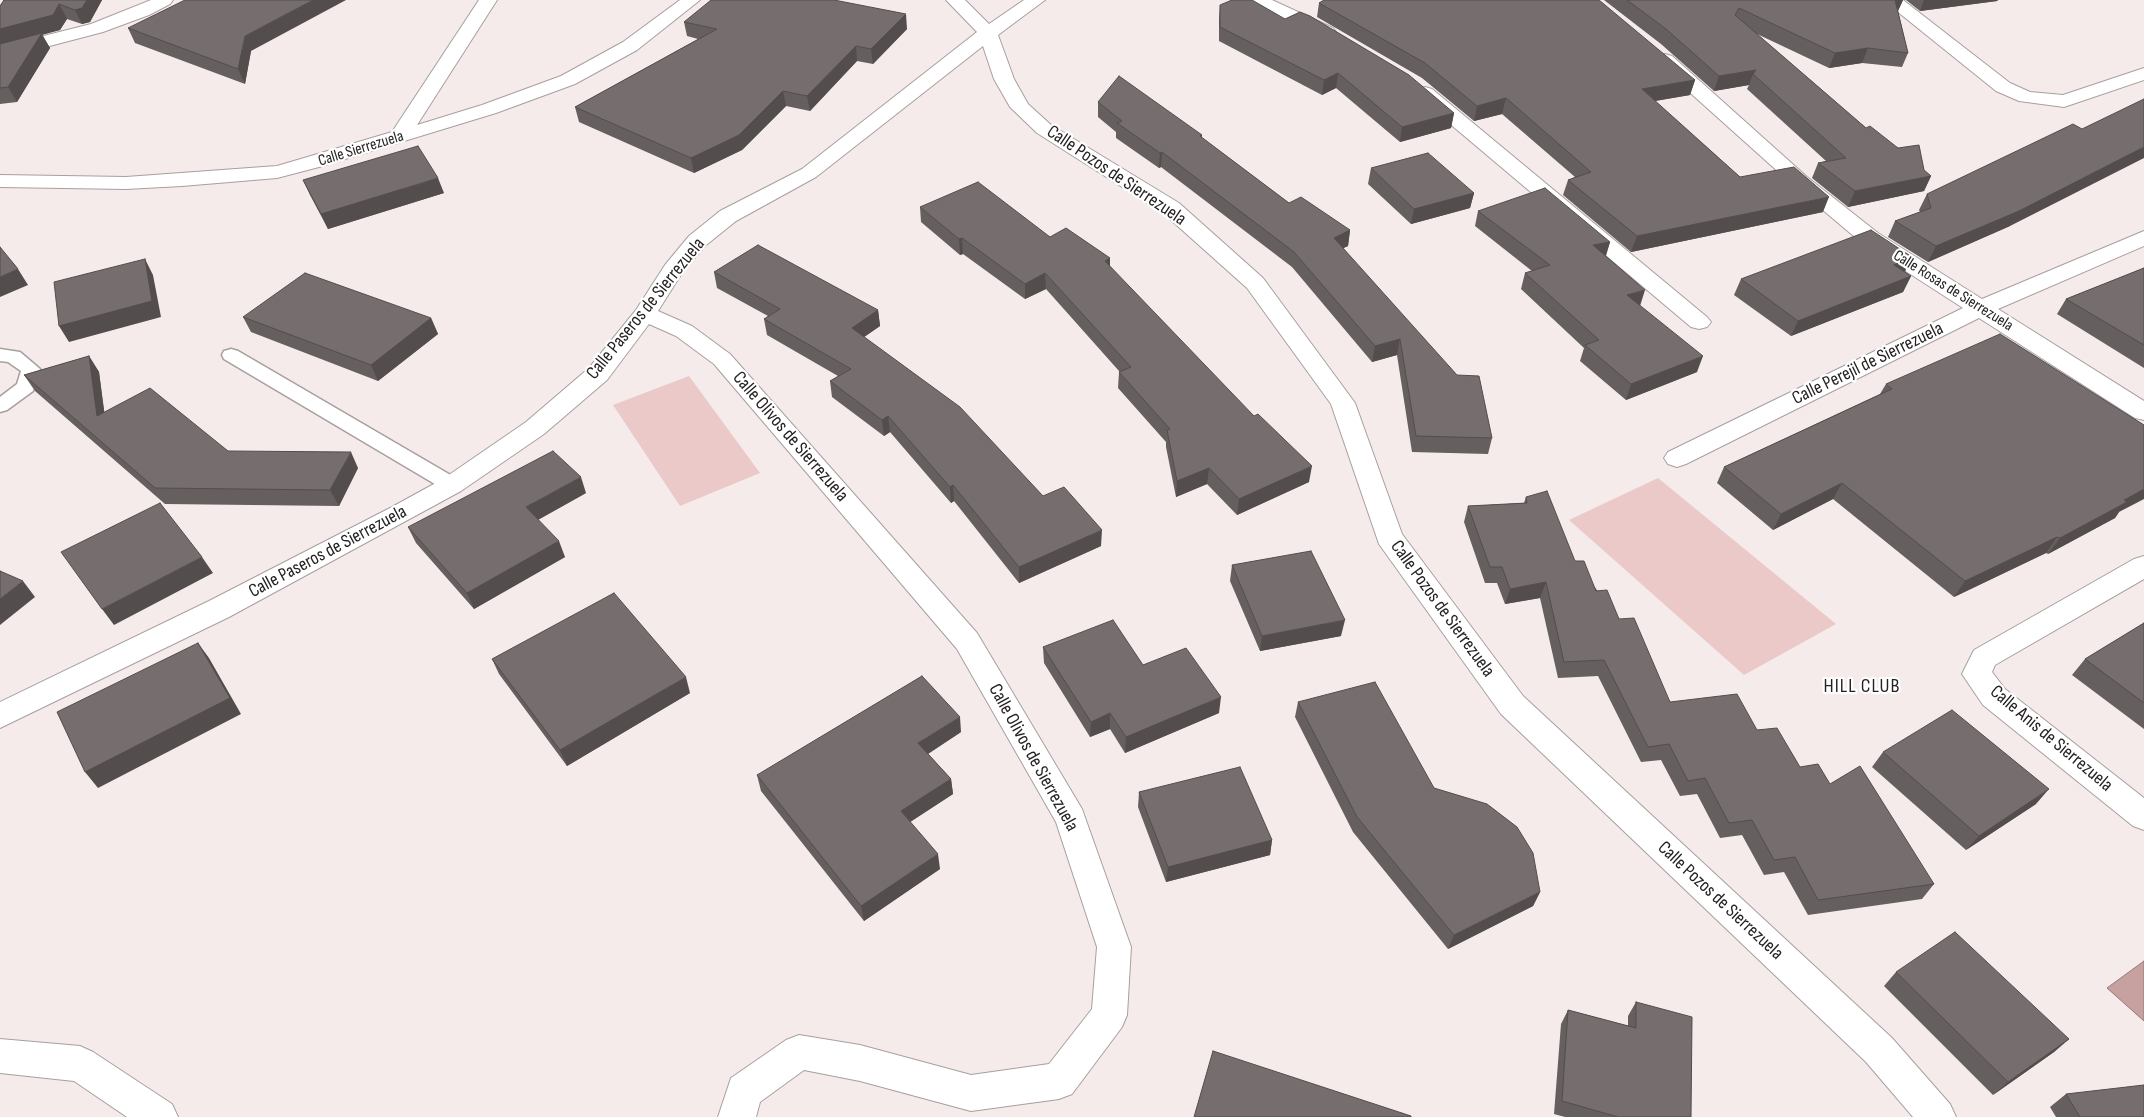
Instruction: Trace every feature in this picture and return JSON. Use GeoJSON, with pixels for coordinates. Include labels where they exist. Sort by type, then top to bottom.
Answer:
{"type":"FeatureCollection","features":[{"type":"Feature","properties":{"kind":"street"},"geometry":{"type":"LineString","coordinates":[[0,53],[97,28],[143,11],[164,0]]}},
{"type":"Feature","properties":{"kind":"street"},"geometry":{"type":"LineString","coordinates":[[399,137],[488,0]]}},
{"type":"Feature","properties":{"kind":"street","name":"Calle Sierrezuela"},"geometry":{"type":"LineString","coordinates":[[0,181],[126,182],[235,177],[277,172],[312,164],[489,110],[568,80],[630,46],[691,0]]}},
{"type":"Feature","properties":{"kind":"street","name":"Calle Pozos de Sierrezuela"},"geometry":{"type":"LineString","coordinates":[[955,0],[988,33],[1004,79],[1020,107],[1044,130],[1171,208],[1255,283],[1343,403],[1389,537],[1512,705],[1878,1050],[1937,1117]]}},
{"type":"Feature","properties":{"kind":"street","name":"Calle Paseros de Sierrezuela"},"geometry":{"type":"LineString","coordinates":[[0,716],[219,609],[401,514],[452,485],[535,428],[598,374],[645,314],[673,270],[697,241],[728,216],[809,173],[988,33],[1036,0]]}},
{"type":"Feature","properties":{"kind":"street"},"geometry":{"type":"LineString","coordinates":[[1258,0],[1316,25],[1340,40]]}},
{"type":"Feature","properties":{"kind":"street"},"geometry":{"type":"LineString","coordinates":[[1892,0],[2003,87],[2026,97],[2064,101],[2144,74]]}},
{"type":"Feature","properties":{"kind":"street","name":"Calle Rosas de Sierrezuela"},"geometry":{"type":"LineString","coordinates":[[1653,49],[1800,181],[1870,238],[2144,412]]}},
{"type":"Feature","properties":{"kind":"street"},"geometry":{"type":"LineString","coordinates":[[1406,79],[1699,322]]}},
{"type":"Feature","properties":{"kind":"street","name":"Calle Perejil de Sierrezuela"},"geometry":{"type":"LineString","coordinates":[[1676,458],[1981,308],[2144,238]]}},
{"type":"Feature","properties":{"kind":"street","name":"Calle Olivos de Sierrezuela"},"geometry":{"type":"LineString","coordinates":[[645,314],[684,330],[722,359],[967,641],[1071,819],[1114,947],[1109,1015],[1059,1081],[971,1093],[860,1063],[799,1052],[744,1091],[737,1117]]}},
{"type":"Feature","properties":{"kind":"street","name":"Calle Anis de Sierrezuela"},"geometry":{"type":"LineString","coordinates":[[2144,566],[1984,658],[1977,674],[1994,697],[2144,816]]}},
{"type":"Feature","properties":{"kind":"street"},"geometry":{"type":"LineString","coordinates":[[0,1056],[80,1064],[159,1117]]}},
{"type":"Feature","properties":{"kind":"lane"},"geometry":{"type":"LineString","coordinates":[[0,355],[12,356],[31,368],[26,387],[0,406]]}},
{"type":"Feature","properties":{"kind":"lane"},"geometry":{"type":"LineString","coordinates":[[230,355],[452,485]]}},
{"type":"Feature","properties":{"kind":"shaded area"},"geometry":{"type":"Polygon","coordinates":[[[689,376],[760,473],[680,506],[613,405],[689,376]]]}},
{"type":"Feature","properties":{"kind":"shaded area"},"geometry":{"type":"Polygon","coordinates":[[[1658,478],[1836,624],[1744,675],[1569,520],[1658,478]]]}},
{"type":"Feature","properties":{"kind":"shaded area"},"geometry":{"type":"Polygon","coordinates":[[[2144,961],[2144,1021],[2107,988],[2144,961]]]}},
{"type":"Feature","properties":{"kind":"building"},"geometry":{"type":"Polygon","coordinates":[[[4,0],[87,0],[82,8],[75,10],[59,4],[53,15],[0,29],[0,6],[4,0]]]}},
{"type":"Feature","properties":{"kind":"building"},"geometry":{"type":"Polygon","coordinates":[[[185,0],[313,0],[245,36],[238,69],[128,28],[185,0]]]}},
{"type":"Feature","properties":{"kind":"building"},"geometry":{"type":"Polygon","coordinates":[[[711,0],[834,0],[906,14],[871,49],[856,46],[807,96],[783,91],[739,135],[691,158],[575,107],[717,29],[684,22],[711,0]]]}},
{"type":"Feature","properties":{"kind":"building"},"geometry":{"type":"Polygon","coordinates":[[[1232,0],[1252,0],[1285,19],[1300,12],[1310,16],[1409,75],[1454,113],[1402,127],[1338,73],[1324,80],[1220,27],[1220,5],[1232,0]]]}},
{"type":"Feature","properties":{"kind":"building"},"geometry":{"type":"Polygon","coordinates":[[[1324,0],[1599,0],[1695,80],[1642,89],[1740,177],[1794,167],[1829,197],[1637,236],[1568,180],[1591,172],[1506,98],[1477,106],[1425,63],[1319,3],[1324,0]]]}},
{"type":"Feature","properties":{"kind":"building"},"geometry":{"type":"Polygon","coordinates":[[[1627,0],[1895,0],[1908,53],[1868,48],[1835,53],[1739,8],[1735,15],[1866,128],[1870,126],[1898,148],[1919,145],[1924,170],[1931,176],[1855,191],[1818,163],[1846,158],[1753,74],[1756,70],[1719,76],[1666,29],[1627,0]]]}},
{"type":"Feature","properties":{"kind":"building"},"geometry":{"type":"Polygon","coordinates":[[[42,33],[8,87],[0,88],[0,44],[42,33]]]}},
{"type":"Feature","properties":{"kind":"building"},"geometry":{"type":"Polygon","coordinates":[[[1119,76],[1202,135],[1200,136],[1289,203],[1301,197],[1350,230],[1334,238],[1457,375],[1479,376],[1492,438],[1416,436],[1400,339],[1375,346],[1294,252],[1162,152],[1160,153],[1117,123],[1122,121],[1098,102],[1119,76]]]}},
{"type":"Feature","properties":{"kind":"building"},"geometry":{"type":"Polygon","coordinates":[[[2144,99],[2144,147],[2019,211],[1936,246],[1895,221],[1931,208],[1927,194],[2073,124],[2082,129],[2144,99]]]}},
{"type":"Feature","properties":{"kind":"building"},"geometry":{"type":"Polygon","coordinates":[[[418,146],[438,178],[321,214],[303,180],[418,146]]]}},
{"type":"Feature","properties":{"kind":"building"},"geometry":{"type":"Polygon","coordinates":[[[1428,153],[1474,193],[1414,209],[1371,168],[1428,153]]]}},
{"type":"Feature","properties":{"kind":"building"},"geometry":{"type":"Polygon","coordinates":[[[978,182],[1050,237],[1066,228],[1110,258],[1105,261],[1254,416],[1258,414],[1312,466],[1239,499],[1209,468],[1177,481],[1167,430],[1170,429],[1119,372],[1131,367],[1045,273],[1025,284],[962,238],[959,239],[920,207],[978,182]]]}},
{"type":"Feature","properties":{"kind":"building"},"geometry":{"type":"Polygon","coordinates":[[[1545,188],[1610,242],[1593,245],[1645,290],[1627,295],[1703,356],[1631,384],[1585,345],[1599,340],[1525,273],[1550,265],[1478,211],[1545,188]]]}},
{"type":"Feature","properties":{"kind":"building"},"geometry":{"type":"Polygon","coordinates":[[[1871,230],[1912,257],[1894,265],[1911,276],[1798,321],[1741,279],[1871,230]]]}},
{"type":"Feature","properties":{"kind":"building"},"geometry":{"type":"Polygon","coordinates":[[[758,245],[878,310],[852,328],[960,407],[1043,496],[1064,487],[1102,530],[1019,567],[953,485],[950,487],[888,416],[882,420],[830,381],[851,369],[764,319],[780,309],[714,272],[758,245]]]}},
{"type":"Feature","properties":{"kind":"building"},"geometry":{"type":"Polygon","coordinates":[[[0,247],[18,269],[0,277],[0,247]]]}},
{"type":"Feature","properties":{"kind":"building"},"geometry":{"type":"Polygon","coordinates":[[[145,259],[152,301],[59,326],[54,282],[145,259]]]}},
{"type":"Feature","properties":{"kind":"building"},"geometry":{"type":"Polygon","coordinates":[[[2144,268],[2144,345],[2066,299],[2144,268]]]}},
{"type":"Feature","properties":{"kind":"building"},"geometry":{"type":"Polygon","coordinates":[[[305,273],[431,318],[371,365],[243,317],[305,273]]]}},
{"type":"Feature","properties":{"kind":"building"},"geometry":{"type":"Polygon","coordinates":[[[2000,334],[2144,425],[2144,489],[2124,500],[2127,502],[2060,538],[2057,537],[1965,581],[1842,483],[1781,514],[1724,467],[1892,389],[1886,384],[2000,334]]]}},
{"type":"Feature","properties":{"kind":"building"},"geometry":{"type":"Polygon","coordinates":[[[89,356],[97,416],[150,388],[228,451],[351,452],[330,490],[155,488],[24,375],[89,356]]]}},
{"type":"Feature","properties":{"kind":"building"},"geometry":{"type":"Polygon","coordinates":[[[553,451],[581,477],[526,507],[559,541],[467,593],[408,527],[553,451]]]}},
{"type":"Feature","properties":{"kind":"building"},"geometry":{"type":"Polygon","coordinates":[[[1547,491],[1575,561],[1584,561],[1596,591],[1607,590],[1619,619],[1634,618],[1670,702],[1737,694],[1757,730],[1777,728],[1800,767],[1818,764],[1830,784],[1860,766],[1934,884],[1818,900],[1795,857],[1774,860],[1752,820],[1729,823],[1705,778],[1688,781],[1669,744],[1648,747],[1604,660],[1564,662],[1546,582],[1510,589],[1502,567],[1490,567],[1468,506],[1527,503],[1526,497],[1547,491]]]}},
{"type":"Feature","properties":{"kind":"building"},"geometry":{"type":"Polygon","coordinates":[[[160,503],[202,557],[102,609],[61,552],[160,503]]]}},
{"type":"Feature","properties":{"kind":"building"},"geometry":{"type":"Polygon","coordinates":[[[1311,551],[1345,620],[1262,636],[1232,565],[1311,551]]]}},
{"type":"Feature","properties":{"kind":"building"},"geometry":{"type":"Polygon","coordinates":[[[0,571],[23,581],[0,599],[0,571]]]}},
{"type":"Feature","properties":{"kind":"building"},"geometry":{"type":"Polygon","coordinates":[[[614,593],[686,677],[560,750],[492,659],[614,593]]]}},
{"type":"Feature","properties":{"kind":"building"},"geometry":{"type":"Polygon","coordinates":[[[1113,620],[1143,665],[1186,648],[1221,697],[1126,737],[1110,713],[1091,722],[1043,647],[1113,620]]]}},
{"type":"Feature","properties":{"kind":"building"},"geometry":{"type":"Polygon","coordinates":[[[2144,623],[2144,703],[2085,659],[2144,623]]]}},
{"type":"Feature","properties":{"kind":"building"},"geometry":{"type":"Polygon","coordinates":[[[198,643],[230,698],[85,772],[57,712],[198,643]]]}},
{"type":"Feature","properties":{"kind":"building"},"geometry":{"type":"Polygon","coordinates":[[[922,676],[960,717],[918,743],[951,779],[901,811],[938,854],[861,906],[757,775],[922,676]]]}},
{"type":"Feature","properties":{"kind":"building"},"geometry":{"type":"Polygon","coordinates":[[[1375,682],[1434,788],[1487,804],[1517,827],[1533,853],[1540,892],[1454,935],[1357,817],[1298,702],[1375,682]]]}},
{"type":"Feature","properties":{"kind":"building"},"geometry":{"type":"Polygon","coordinates":[[[1952,710],[2049,789],[1979,836],[1883,752],[1952,710]]]}},
{"type":"Feature","properties":{"kind":"building"},"geometry":{"type":"Polygon","coordinates":[[[1240,767],[1272,840],[1168,867],[1139,792],[1240,767]]]}},
{"type":"Feature","properties":{"kind":"building"},"geometry":{"type":"Polygon","coordinates":[[[1955,932],[2069,1039],[2008,1082],[1896,972],[1955,932]]]}},
{"type":"Feature","properties":{"kind":"building"},"geometry":{"type":"Polygon","coordinates":[[[1636,1002],[1692,1017],[1691,1117],[1618,1117],[1562,1101],[1568,1010],[1636,1028],[1636,1002]]]}},
{"type":"Feature","properties":{"kind":"building"},"geometry":{"type":"Polygon","coordinates":[[[1213,1051],[1411,1116],[1411,1117],[1194,1117],[1213,1051]]]}},
{"type":"Feature","properties":{"kind":"building"},"geometry":{"type":"Polygon","coordinates":[[[2144,1085],[2144,1117],[2080,1117],[2066,1094],[2144,1085]]]}},
{"type":"Feature","properties":{"kind":"district","name":"HILL CLUB"},"geometry":{"type":"Point","coordinates":[1862,687]}}]}
